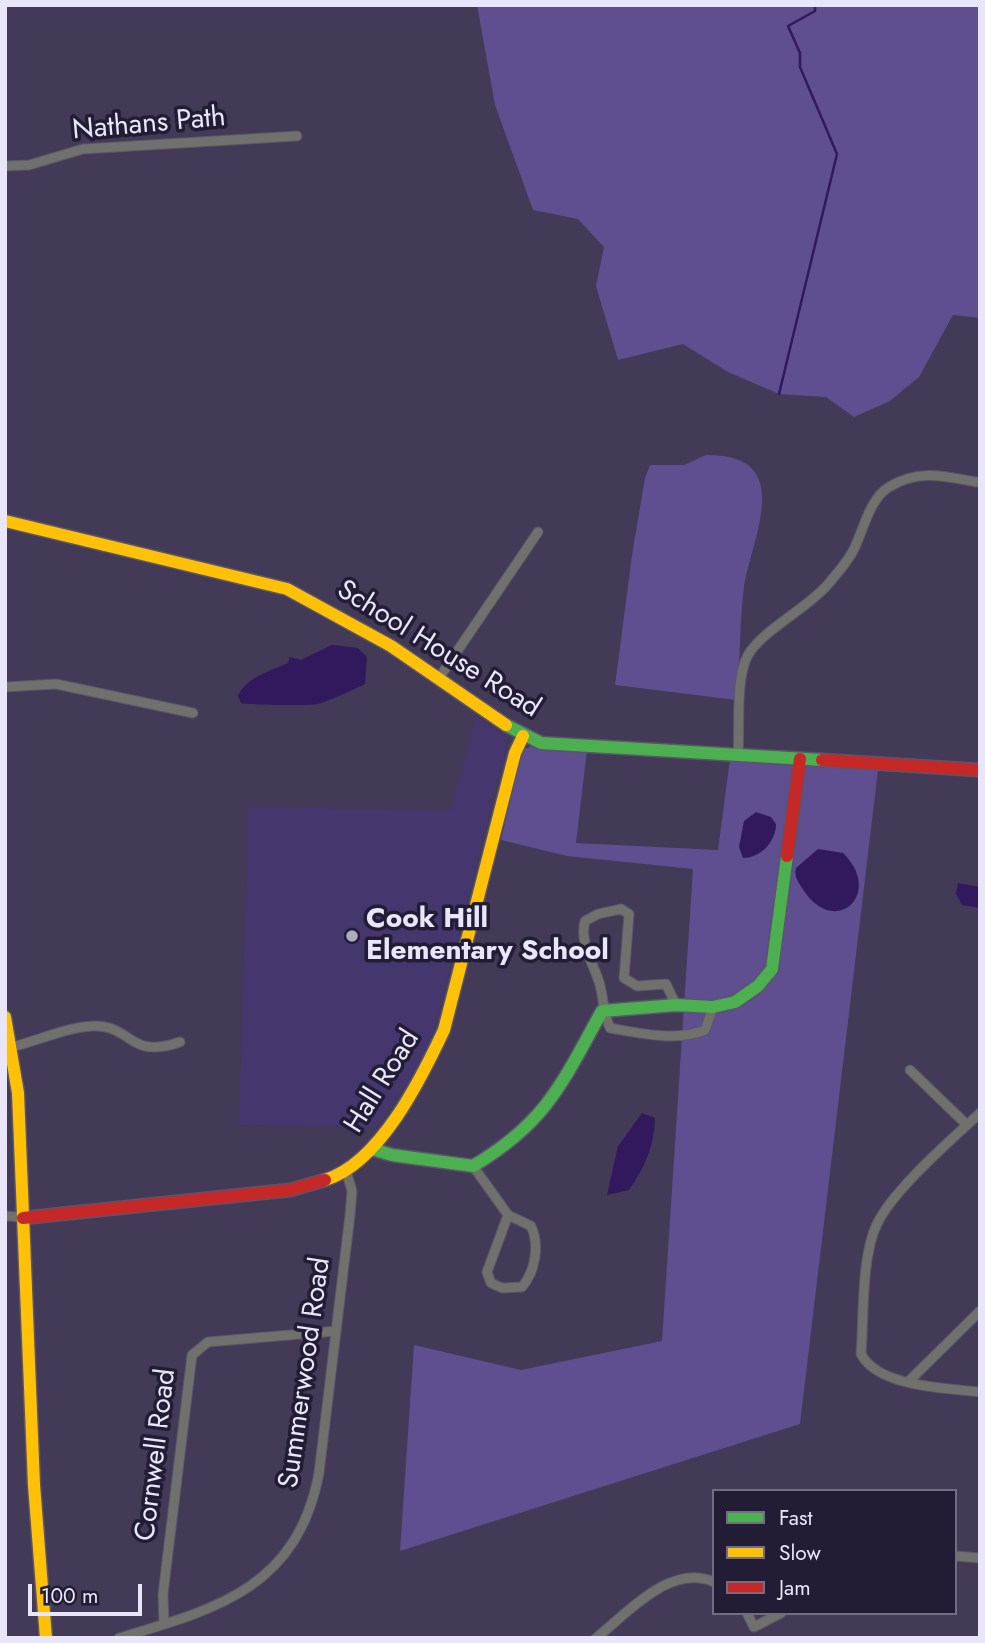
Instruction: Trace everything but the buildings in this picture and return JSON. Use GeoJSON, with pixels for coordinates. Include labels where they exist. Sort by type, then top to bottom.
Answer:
{"type":"FeatureCollection","features":[{"type":"Feature","properties":{"kind":"street","name":"Nathans Path"},"geometry":{"type":"LineString","coordinates":[[5,166],[29,165],[83,149],[298,136]]}},
{"type":"Feature","properties":{"kind":"street"},"geometry":{"type":"LineString","coordinates":[[738,755],[742,674],[748,656],[760,641],[809,605],[833,579],[853,551],[867,517],[885,489],[906,478],[931,474],[976,482]]}},
{"type":"Feature","properties":{"kind":"street","name":"School House Road"},"geometry":{"type":"LineString","coordinates":[[5,521],[287,589],[345,618],[523,736],[541,743],[980,771]]}},
{"type":"Feature","properties":{"kind":"street"},"geometry":{"type":"LineString","coordinates":[[439,678],[538,532]]}},
{"type":"Feature","properties":{"kind":"street"},"geometry":{"type":"LineString","coordinates":[[5,687],[56,684],[193,713]]}},
{"type":"Feature","properties":{"kind":"street","name":"Hall Road"},"geometry":{"type":"LineString","coordinates":[[23,1218],[290,1191],[346,1171],[372,1149],[424,1073],[444,1030],[515,753],[523,736]]}},
{"type":"Feature","properties":{"kind":"street"},"geometry":{"type":"LineString","coordinates":[[602,1011],[676,1005],[713,1007],[736,1002],[758,986],[772,970],[800,759]]}},
{"type":"Feature","properties":{"kind":"street"},"geometry":{"type":"LineString","coordinates":[[676,1005],[666,984],[636,986],[624,978],[629,914],[621,909],[598,914],[585,921],[581,934],[601,988],[602,1011],[610,1028],[652,1035],[695,1035],[705,1030],[713,1007]]}},
{"type":"Feature","properties":{"kind":"street"},"geometry":{"type":"LineString","coordinates":[[372,1149],[392,1155],[474,1166],[508,1145],[538,1119],[556,1094],[602,1011]]}},
{"type":"Feature","properties":{"kind":"street"},"geometry":{"type":"LineString","coordinates":[[5,1017],[18,1093],[34,1485],[47,1638]]}},
{"type":"Feature","properties":{"kind":"street"},"geometry":{"type":"LineString","coordinates":[[12,1047],[90,1026],[109,1027],[145,1048],[164,1047],[180,1042]]}},
{"type":"Feature","properties":{"kind":"street"},"geometry":{"type":"LineString","coordinates":[[910,1070],[967,1125]]}},
{"type":"Feature","properties":{"kind":"street"},"geometry":{"type":"LineString","coordinates":[[980,1113],[890,1203],[876,1226],[868,1265],[861,1354],[874,1371],[908,1381],[980,1392]]}},
{"type":"Feature","properties":{"kind":"street"},"geometry":{"type":"LineString","coordinates":[[474,1166],[508,1215],[531,1226],[535,1235],[532,1275],[522,1287],[502,1288],[491,1283],[487,1272],[508,1215]]}},
{"type":"Feature","properties":{"kind":"street","name":"Summerwood Road"},"geometry":{"type":"LineString","coordinates":[[119,1638],[207,1612],[248,1589],[285,1553],[299,1530],[318,1482],[352,1191],[346,1171]]}},
{"type":"Feature","properties":{"kind":"street"},"geometry":{"type":"LineString","coordinates":[[5,1216],[23,1218]]}},
{"type":"Feature","properties":{"kind":"street"},"geometry":{"type":"LineString","coordinates":[[908,1381],[980,1311]]}},
{"type":"Feature","properties":{"kind":"street","name":"Cornwell Road"},"geometry":{"type":"LineString","coordinates":[[164,1625],[163,1594],[192,1355],[208,1342],[335,1331]]}},
{"type":"Feature","properties":{"kind":"street"},"geometry":{"type":"LineString","coordinates":[[957,1556],[980,1558]]}},
{"type":"Feature","properties":{"kind":"street"},"geometry":{"type":"LineString","coordinates":[[596,1638],[665,1584],[682,1578],[705,1578],[712,1581]]}},
{"type":"Feature","properties":{"kind":"street"},"geometry":{"type":"LineString","coordinates":[[748,1615],[760,1638]]}},
{"type":"Feature","properties":{"kind":"street"},"geometry":{"type":"LineString","coordinates":[[754,1627],[777,1615]]}},
{"type":"Feature","properties":{"kind":"shaded area"},"geometry":{"type":"Polygon","coordinates":[[[477,5],[980,5],[980,318],[953,315],[919,377],[890,401],[854,417],[826,397],[779,394],[728,372],[683,344],[618,360],[596,286],[604,247],[578,219],[533,210],[495,105],[477,5]]]}},
{"type":"Feature","properties":{"kind":"shaded area"},"geometry":{"type":"Polygon","coordinates":[[[706,455],[734,458],[751,468],[760,483],[762,502],[759,523],[744,587],[736,700],[615,685],[632,555],[645,478],[650,465],[684,465],[706,455]]]}},
{"type":"Feature","properties":{"kind":"shaded area"},"geometry":{"type":"Polygon","coordinates":[[[332,645],[358,648],[367,657],[365,684],[318,704],[241,703],[238,696],[253,679],[288,663],[290,657],[301,660],[332,645]]]}},
{"type":"Feature","properties":{"kind":"shaded area","name":"Cook Hill Elementary School"},"geometry":{"type":"Polygon","coordinates":[[[476,716],[508,739],[432,1039],[422,1059],[377,1127],[239,1125],[248,807],[451,810],[476,716]]]}},
{"type":"Feature","properties":{"kind":"shaded area"},"geometry":{"type":"Polygon","coordinates":[[[532,746],[587,750],[576,843],[718,850],[730,759],[878,770],[800,1424],[400,1551],[414,1345],[521,1370],[662,1341],[693,869],[567,856],[501,840],[522,750],[532,746]]]}},
{"type":"Feature","properties":{"kind":"shaded area"},"geometry":{"type":"Polygon","coordinates":[[[756,812],[771,817],[776,824],[775,830],[770,842],[761,852],[743,858],[739,847],[744,821],[756,812]]]}},
{"type":"Feature","properties":{"kind":"shaded area"},"geometry":{"type":"Polygon","coordinates":[[[818,849],[843,853],[855,868],[859,883],[857,896],[850,905],[840,911],[828,910],[815,903],[797,879],[796,868],[818,849]]]}},
{"type":"Feature","properties":{"kind":"shaded area"},"geometry":{"type":"Polygon","coordinates":[[[958,883],[980,887],[980,908],[962,905],[956,894],[958,883]]]}},
{"type":"Feature","properties":{"kind":"shaded area"},"geometry":{"type":"Polygon","coordinates":[[[642,1113],[655,1118],[651,1147],[644,1165],[629,1190],[607,1195],[618,1146],[642,1113]]]}},
{"type":"Feature","properties":{"kind":"waterway"},"geometry":{"type":"LineString","coordinates":[[779,394],[837,154],[800,67],[800,53],[788,26],[815,11],[815,5]]}},
{"type":"Feature","properties":{"kind":"traffic: fast"},"geometry":{"type":"LineString","coordinates":[[506,725],[541,743],[822,760]]}},
{"type":"Feature","properties":{"kind":"traffic: fast"},"geometry":{"type":"LineString","coordinates":[[372,1149],[392,1155],[473,1166],[498,1150],[536,1117],[563,1080],[602,1011],[676,1005],[713,1007],[735,1002],[758,986],[772,969],[787,856]]}},
{"type":"Feature","properties":{"kind":"traffic: slow"},"geometry":{"type":"LineString","coordinates":[[5,521],[287,589],[391,646],[506,725]]}},
{"type":"Feature","properties":{"kind":"traffic: slow"},"geometry":{"type":"LineString","coordinates":[[325,1180],[345,1171],[381,1138],[411,1095],[444,1030],[515,753],[523,736]]}},
{"type":"Feature","properties":{"kind":"traffic: slow"},"geometry":{"type":"LineString","coordinates":[[5,1017],[18,1093],[34,1485],[46,1638]]}},
{"type":"Feature","properties":{"kind":"traffic: jam"},"geometry":{"type":"LineString","coordinates":[[787,856],[800,759]]}},
{"type":"Feature","properties":{"kind":"traffic: jam"},"geometry":{"type":"LineString","coordinates":[[822,760],[980,770]]}},
{"type":"Feature","properties":{"kind":"traffic: jam"},"geometry":{"type":"LineString","coordinates":[[23,1218],[290,1190],[325,1180]]}},
{"type":"Feature","properties":{"kind":"place","name":"Cook Hill Elementary School"},"geometry":{"type":"Point","coordinates":[352,936]}}]}
